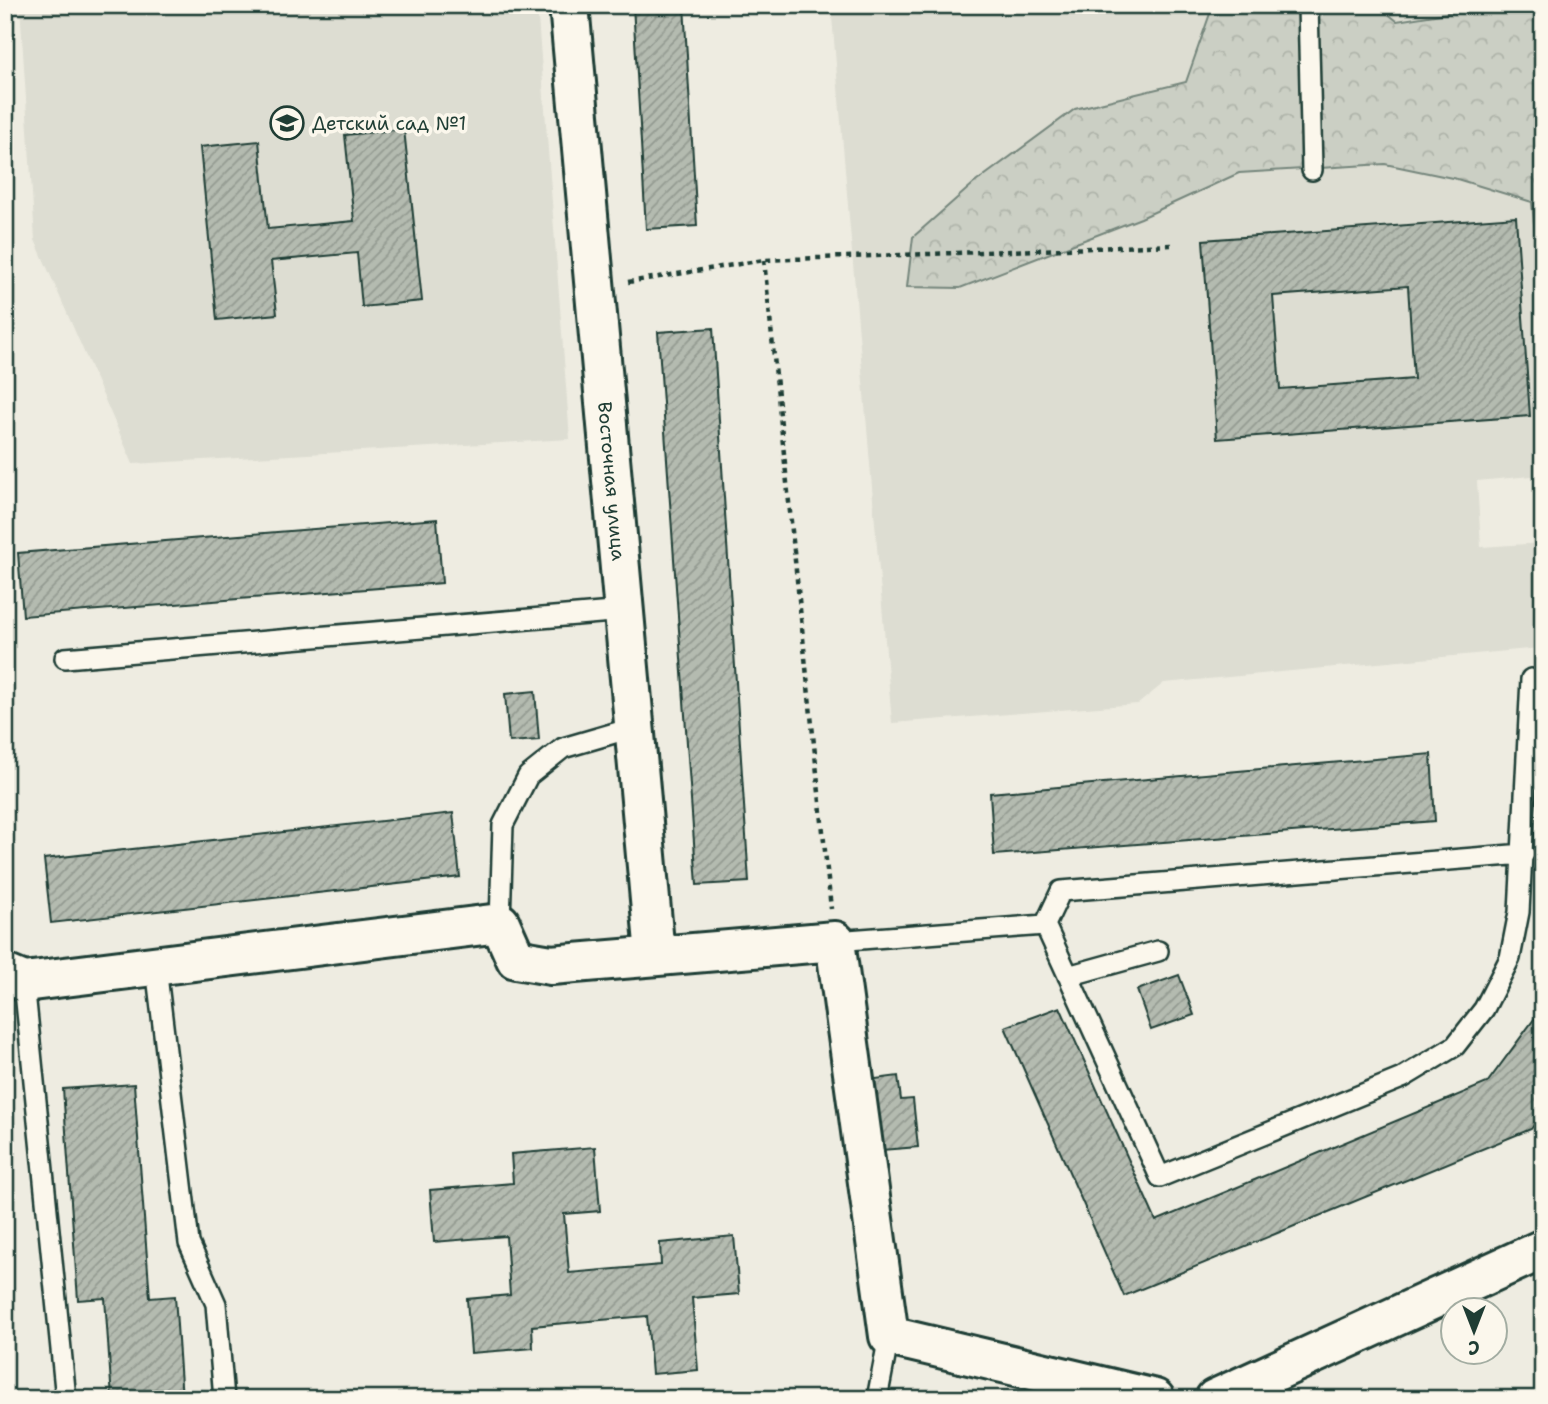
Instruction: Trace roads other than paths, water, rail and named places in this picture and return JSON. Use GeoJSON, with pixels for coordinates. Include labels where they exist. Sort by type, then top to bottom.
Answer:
{"type":"FeatureCollection","features":[{"type":"Feature","properties":{"kind":"street","name":"Восточная улица"},"geometry":{"type":"LineString","coordinates":[[569,5],[656,955]]}},
{"type":"Feature","properties":{"kind":"street"},"geometry":{"type":"LineString","coordinates":[[15,978],[156,967],[500,923],[516,959],[551,965],[835,941],[888,1336],[1156,1399]]}},
{"type":"Feature","properties":{"kind":"street"},"geometry":{"type":"LineString","coordinates":[[1215,1399],[1543,1249]]}},
{"type":"Feature","properties":{"kind":"lane"},"geometry":{"type":"LineString","coordinates":[[1308,5],[1312,170]]}},
{"type":"Feature","properties":{"kind":"lane"},"geometry":{"type":"LineString","coordinates":[[65,658],[624,611]]}},
{"type":"Feature","properties":{"kind":"lane"},"geometry":{"type":"LineString","coordinates":[[1524,854],[1061,891],[1045,925],[1160,1177],[1402,1077],[1455,1045],[1484,1009],[1510,958],[1519,912],[1524,854],[1531,679]]}},
{"type":"Feature","properties":{"kind":"lane"},"geometry":{"type":"LineString","coordinates":[[500,923],[503,825],[528,776],[563,748],[635,727]]}},
{"type":"Feature","properties":{"kind":"lane"},"geometry":{"type":"LineString","coordinates":[[835,941],[1045,925]]}},
{"type":"Feature","properties":{"kind":"lane"},"geometry":{"type":"LineString","coordinates":[[1068,976],[1158,951]]}},
{"type":"Feature","properties":{"kind":"lane"},"geometry":{"type":"LineString","coordinates":[[156,967],[189,1243],[216,1304],[224,1399]]}},
{"type":"Feature","properties":{"kind":"lane"},"geometry":{"type":"LineString","coordinates":[[15,978],[66,1399]]}},
{"type":"Feature","properties":{"kind":"lane"},"geometry":{"type":"LineString","coordinates":[[877,1399],[888,1336]]}},
{"type":"Feature","properties":{"kind":"place","name":"Детский сад №1"},"geometry":{"type":"Point","coordinates":[287,123]}}]}
